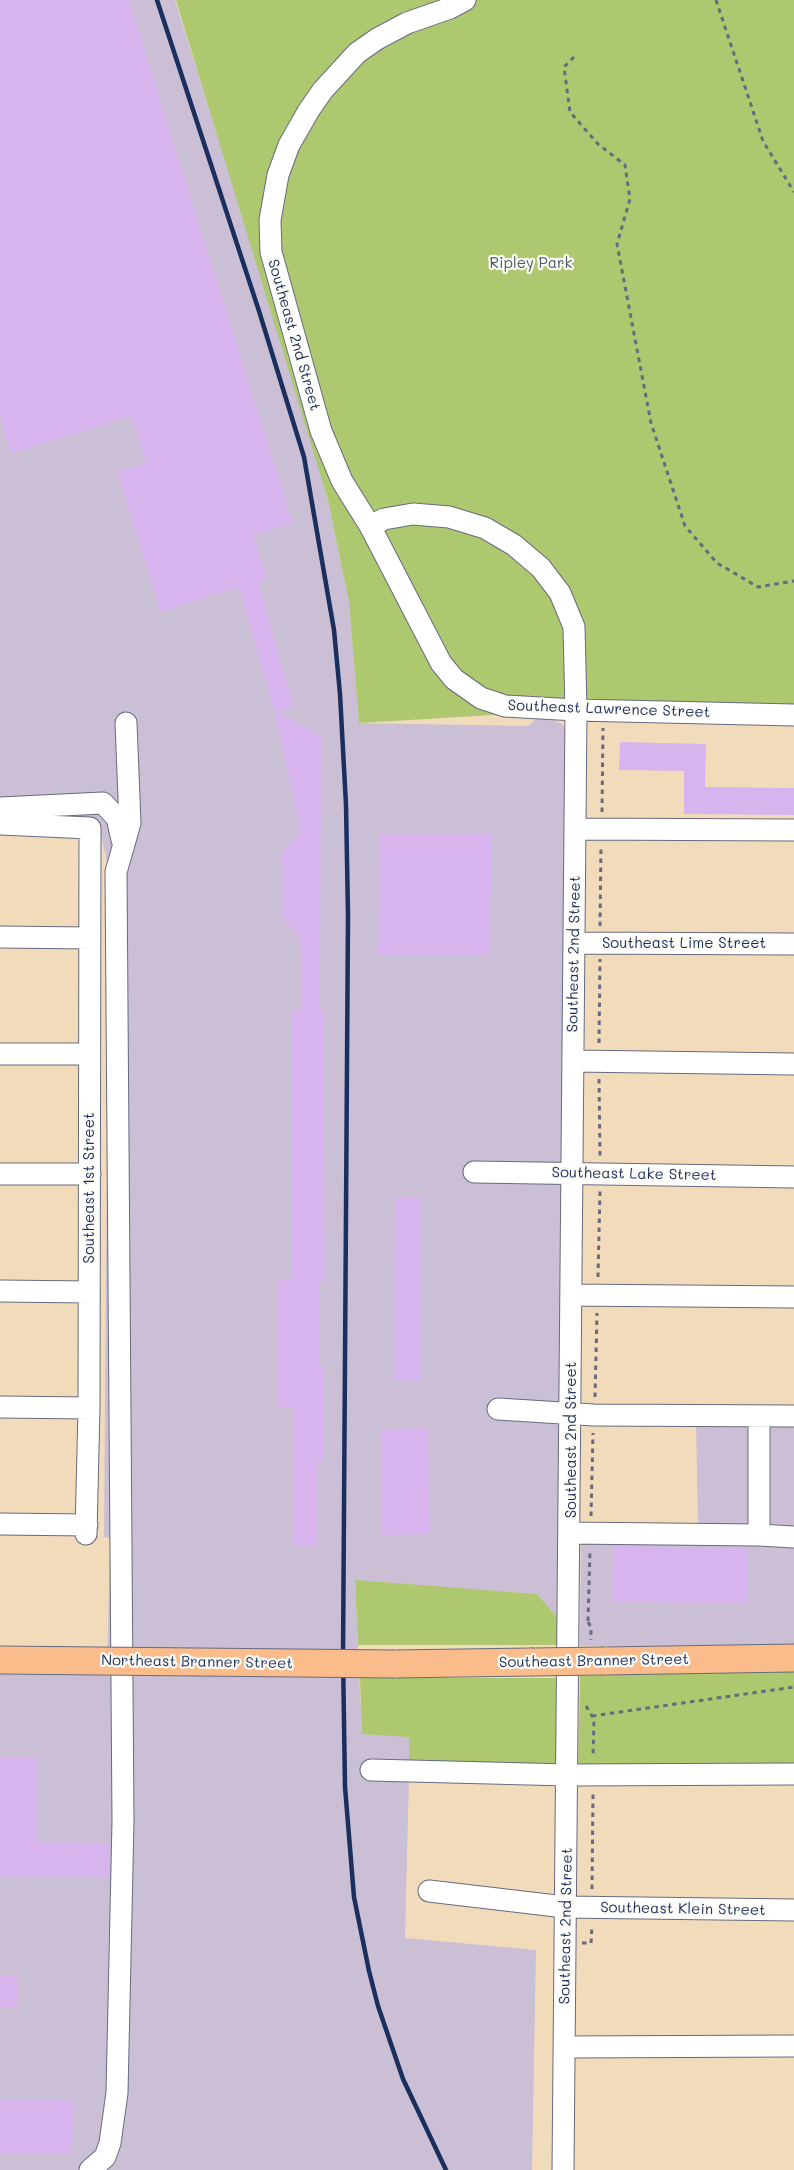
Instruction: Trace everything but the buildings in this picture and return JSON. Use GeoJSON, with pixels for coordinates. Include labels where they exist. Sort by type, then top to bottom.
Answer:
{"type":"FeatureCollection","features":[{"type":"Feature","properties":{"kind":"main road","name":"Southeast Branner Street"},"geometry":{"type":"LineString","coordinates":[[394,1664],[531,1662],[600,1651],[794,1658]]}},
{"type":"Feature","properties":{"kind":"main road","name":"Northeast Branner Street"},"geometry":{"type":"LineString","coordinates":[[0,1660],[394,1664]]}},
{"type":"Feature","properties":{"kind":"street","name":"Southeast 2nd Street"},"geometry":{"type":"LineString","coordinates":[[406,598],[370,526],[342,481],[321,431],[271,252],[271,205],[278,175],[289,145],[323,90],[348,61],[387,33],[408,22],[450,8],[465,0]]}},
{"type":"Feature","properties":{"kind":"street","name":"Southeast 2nd Street"},"geometry":{"type":"LineString","coordinates":[[370,526],[384,519],[413,513],[449,517],[485,528],[514,545],[541,568],[560,593],[574,627],[576,829],[571,1295],[572,1414],[580,1533],[568,1775],[563,2170]]}},
{"type":"Feature","properties":{"kind":"street","name":"Southeast Lawrence Street"},"geometry":{"type":"LineString","coordinates":[[406,598],[441,663],[464,688],[481,698],[505,706],[794,716]]}},
{"type":"Feature","properties":{"kind":"street"},"geometry":{"type":"LineString","coordinates":[[90,2170],[105,2157],[110,2143],[117,2092],[123,1811],[116,872],[129,823],[126,723]]}},
{"type":"Feature","properties":{"kind":"street"},"geometry":{"type":"LineString","coordinates":[[0,808],[103,803],[117,818],[123,847]]}},
{"type":"Feature","properties":{"kind":"street","name":"Southeast 1st Street"},"geometry":{"type":"LineString","coordinates":[[0,825],[90,828],[91,843],[87,1529],[0,1524]]}},
{"type":"Feature","properties":{"kind":"street"},"geometry":{"type":"LineString","coordinates":[[576,829],[794,830]]}},
{"type":"Feature","properties":{"kind":"street"},"geometry":{"type":"LineString","coordinates":[[0,937],[90,938]]}},
{"type":"Feature","properties":{"kind":"street","name":"Southeast Lime Street"},"geometry":{"type":"LineString","coordinates":[[575,943],[794,944]]}},
{"type":"Feature","properties":{"kind":"street"},"geometry":{"type":"LineString","coordinates":[[0,1054],[89,1054]]}},
{"type":"Feature","properties":{"kind":"street"},"geometry":{"type":"LineString","coordinates":[[573,1061],[794,1064]]}},
{"type":"Feature","properties":{"kind":"street","name":"Southeast Lake Street"},"geometry":{"type":"LineString","coordinates":[[474,1172],[794,1177]]}},
{"type":"Feature","properties":{"kind":"street"},"geometry":{"type":"LineString","coordinates":[[0,1174],[90,1174]]}},
{"type":"Feature","properties":{"kind":"street"},"geometry":{"type":"LineString","coordinates":[[0,1291],[89,1292]]}},
{"type":"Feature","properties":{"kind":"street"},"geometry":{"type":"LineString","coordinates":[[571,1295],[794,1297]]}},
{"type":"Feature","properties":{"kind":"street"},"geometry":{"type":"LineString","coordinates":[[0,1407],[89,1408]]}},
{"type":"Feature","properties":{"kind":"street"},"geometry":{"type":"LineString","coordinates":[[498,1409],[594,1415],[794,1416]]}},
{"type":"Feature","properties":{"kind":"street"},"geometry":{"type":"LineString","coordinates":[[759,1416],[759,1535]]}},
{"type":"Feature","properties":{"kind":"street"},"geometry":{"type":"LineString","coordinates":[[580,1533],[794,1537]]}},
{"type":"Feature","properties":{"kind":"street"},"geometry":{"type":"LineString","coordinates":[[371,1770],[568,1775],[794,1774]]}},
{"type":"Feature","properties":{"kind":"street","name":"Southeast Klein Street"},"geometry":{"type":"LineString","coordinates":[[429,1891],[565,1907],[794,1910]]}},
{"type":"Feature","properties":{"kind":"street"},"geometry":{"type":"LineString","coordinates":[[564,2047],[794,2046]]}},
{"type":"Feature","properties":{"kind":"path"},"geometry":{"type":"LineString","coordinates":[[716,0],[763,141],[794,192]]}},
{"type":"Feature","properties":{"kind":"path"},"geometry":{"type":"LineString","coordinates":[[574,57],[564,68],[570,112],[598,144],[625,165],[630,199],[617,244],[651,423],[685,526],[717,563],[758,587],[794,581]]}},
{"type":"Feature","properties":{"kind":"path"},"geometry":{"type":"LineString","coordinates":[[600,1651],[591,1641],[580,1533],[594,1415],[598,1296],[600,1173],[598,1061],[603,726]]}},
{"type":"Feature","properties":{"kind":"path"},"geometry":{"type":"LineString","coordinates":[[585,1628],[588,1622]]}},
{"type":"Feature","properties":{"kind":"path"},"geometry":{"type":"LineString","coordinates":[[592,1716],[794,1687]]}},
{"type":"Feature","properties":{"kind":"path"},"geometry":{"type":"LineString","coordinates":[[565,1944],[591,1943],[594,1719],[580,1697]]}},
{"type":"Feature","properties":{"kind":"shaded area"},"geometry":{"type":"Polygon","coordinates":[[[0,0],[175,0],[304,409],[328,500],[349,602],[359,723],[528,726],[536,719],[551,719],[562,724],[568,734],[558,1618],[537,1594],[355,1581],[362,1733],[410,1737],[405,1938],[536,1950],[532,2170],[0,2170],[0,1673],[107,1673],[110,1538],[104,1537],[109,872],[98,819],[0,819],[0,0]]]}},
{"type":"Feature","properties":{"kind":"shaded area"},"geometry":{"type":"Polygon","coordinates":[[[696,1424],[794,1425],[794,1647],[580,1646],[581,1525],[698,1527],[696,1424]]]}},
{"type":"Feature","properties":{"kind":"green space","name":"Ripley Park"},"geometry":{"type":"Polygon","coordinates":[[[176,0],[794,0],[794,712],[576,710],[359,723],[349,602],[328,500],[176,0]]]}},
{"type":"Feature","properties":{"kind":"green space"},"geometry":{"type":"Polygon","coordinates":[[[355,1580],[537,1594],[558,1618],[557,1645],[358,1645],[355,1580]]]}},
{"type":"Feature","properties":{"kind":"green space"},"geometry":{"type":"Polygon","coordinates":[[[794,1670],[794,1778],[578,1773],[580,1676],[794,1670]]]}},
{"type":"Feature","properties":{"kind":"green space"},"geometry":{"type":"Polygon","coordinates":[[[360,1678],[556,1678],[558,1772],[409,1769],[409,1737],[362,1734],[360,1678]]]}},
{"type":"Feature","properties":{"kind":"railway"},"geometry":{"type":"LineString","coordinates":[[157,0],[259,311],[304,457],[334,630],[346,805],[348,915],[343,1657],[345,1787],[354,1897],[378,2006],[403,2079],[446,2170]]}}]}
